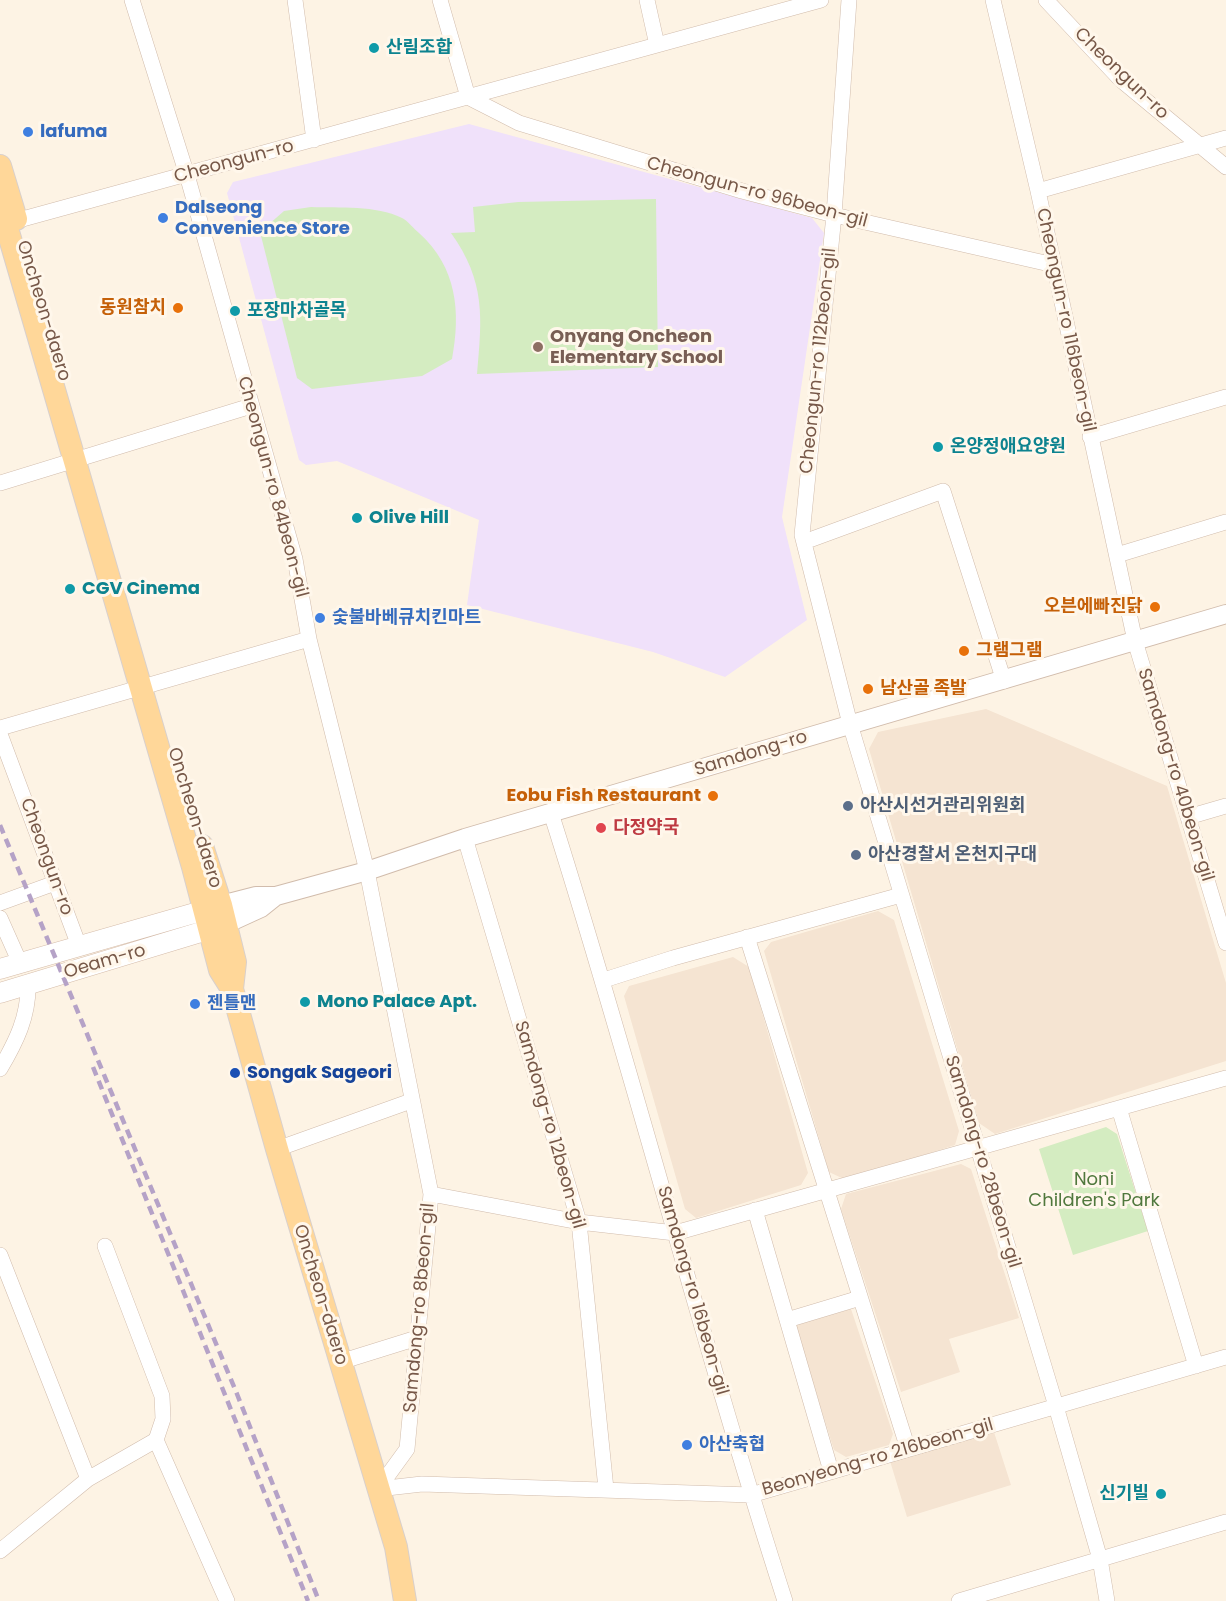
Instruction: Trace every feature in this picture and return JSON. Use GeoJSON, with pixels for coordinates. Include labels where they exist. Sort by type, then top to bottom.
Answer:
{"type":"FeatureCollection","features":[{"type":"Feature","properties":{"kind":"main road","name":"Oncheon-daero"},"geometry":{"type":"LineString","coordinates":[[0,166],[6,218],[80,458],[215,917],[235,962],[232,989],[277,1149],[396,1547],[405,1601]]}},
{"type":"Feature","properties":{"kind":"main road","name":"Oeam-ro"},"geometry":{"type":"LineString","coordinates":[[0,969],[79,946],[215,917]]}},
{"type":"Feature","properties":{"kind":"main road","name":"Oeam-ro"},"geometry":{"type":"LineString","coordinates":[[0,993],[215,917]]}},
{"type":"Feature","properties":{"kind":"street","name":"Cheongun-ro 84beon-gil"},"geometry":{"type":"LineString","coordinates":[[132,0],[187,175],[295,559],[309,639],[367,871]]}},
{"type":"Feature","properties":{"kind":"street"},"geometry":{"type":"LineString","coordinates":[[295,0],[314,140]]}},
{"type":"Feature","properties":{"kind":"street"},"geometry":{"type":"LineString","coordinates":[[440,0],[468,98]]}},
{"type":"Feature","properties":{"kind":"street"},"geometry":{"type":"LineString","coordinates":[[647,0],[657,45]]}},
{"type":"Feature","properties":{"kind":"street","name":"Cheongun-ro"},"geometry":{"type":"LineString","coordinates":[[6,218],[187,175],[821,0]]}},
{"type":"Feature","properties":{"kind":"street","name":"Cheongun-ro 112beon-gil"},"geometry":{"type":"LineString","coordinates":[[849,0],[834,215],[802,534],[850,724]]}},
{"type":"Feature","properties":{"kind":"street","name":"Cheongun-ro 116beon-gil"},"geometry":{"type":"LineString","coordinates":[[993,0],[1038,191],[1135,641]]}},
{"type":"Feature","properties":{"kind":"street","name":"Cheongun-ro"},"geometry":{"type":"LineString","coordinates":[[1046,0],[1121,80],[1226,167]]}},
{"type":"Feature","properties":{"kind":"street","name":"Cheongun-ro 96beon-gil"},"geometry":{"type":"LineString","coordinates":[[468,98],[519,123],[742,191],[834,215],[1054,264]]}},
{"type":"Feature","properties":{"kind":"street"},"geometry":{"type":"LineString","coordinates":[[1038,191],[1226,138]]}},
{"type":"Feature","properties":{"kind":"street"},"geometry":{"type":"LineString","coordinates":[[1090,437],[1226,397]]}},
{"type":"Feature","properties":{"kind":"street"},"geometry":{"type":"LineString","coordinates":[[0,483],[251,406]]}},
{"type":"Feature","properties":{"kind":"street"},"geometry":{"type":"LineString","coordinates":[[804,542],[943,491],[1004,681]]}},
{"type":"Feature","properties":{"kind":"street"},"geometry":{"type":"LineString","coordinates":[[1117,555],[1226,522]]}},
{"type":"Feature","properties":{"kind":"street","name":"Samdong-ro"},"geometry":{"type":"LineString","coordinates":[[215,917],[261,908],[276,896],[367,871],[465,838],[1226,614]]}},
{"type":"Feature","properties":{"kind":"street"},"geometry":{"type":"LineString","coordinates":[[0,728],[309,639]]}},
{"type":"Feature","properties":{"kind":"street","name":"Samdong-ro 40beon-gil"},"geometry":{"type":"LineString","coordinates":[[1135,641],[1226,943]]}},
{"type":"Feature","properties":{"kind":"street","name":"Samdong-ro 28beon-gil"},"geometry":{"type":"LineString","coordinates":[[850,724],[1056,1406],[1100,1559],[1107,1601]]}},
{"type":"Feature","properties":{"kind":"street","name":"Cheongun-ro"},"geometry":{"type":"LineString","coordinates":[[0,734],[79,946]]}},
{"type":"Feature","properties":{"kind":"street"},"geometry":{"type":"LineString","coordinates":[[1188,817],[1226,806]]}},
{"type":"Feature","properties":{"kind":"street","name":"Samdong-ro 16beon-gil"},"geometry":{"type":"LineString","coordinates":[[551,813],[604,980],[751,1494],[785,1601]]}},
{"type":"Feature","properties":{"kind":"street","name":"Samdong-ro 12beon-gil"},"geometry":{"type":"LineString","coordinates":[[465,838],[579,1222],[606,1489]]}},
{"type":"Feature","properties":{"kind":"street","name":"Samdong-ro 8beon-gil"},"geometry":{"type":"LineString","coordinates":[[367,871],[431,1194],[407,1449],[378,1489]]}},
{"type":"Feature","properties":{"kind":"street"},"geometry":{"type":"LineString","coordinates":[[0,903],[55,883]]}},
{"type":"Feature","properties":{"kind":"street"},"geometry":{"type":"LineString","coordinates":[[604,980],[747,937],[901,895]]}},
{"type":"Feature","properties":{"kind":"street"},"geometry":{"type":"LineString","coordinates":[[0,918],[20,963]]}},
{"type":"Feature","properties":{"kind":"street"},"geometry":{"type":"LineString","coordinates":[[747,937],[908,1449]]}},
{"type":"Feature","properties":{"kind":"street"},"geometry":{"type":"LineString","coordinates":[[0,1069],[17,1040],[29,1005],[28,984]]}},
{"type":"Feature","properties":{"kind":"street"},"geometry":{"type":"LineString","coordinates":[[431,1194],[579,1222],[675,1233],[1226,1078]]}},
{"type":"Feature","properties":{"kind":"street"},"geometry":{"type":"LineString","coordinates":[[277,1149],[411,1101]]}},
{"type":"Feature","properties":{"kind":"street"},"geometry":{"type":"LineString","coordinates":[[1119,1108],[1196,1366]]}},
{"type":"Feature","properties":{"kind":"street"},"geometry":{"type":"LineString","coordinates":[[755,1210],[831,1471]]}},
{"type":"Feature","properties":{"kind":"street"},"geometry":{"type":"LineString","coordinates":[[0,1551],[88,1479],[156,1440],[164,1419],[162,1396],[105,1246]]}},
{"type":"Feature","properties":{"kind":"street"},"geometry":{"type":"LineString","coordinates":[[0,1255],[88,1479]]}},
{"type":"Feature","properties":{"kind":"street"},"geometry":{"type":"LineString","coordinates":[[787,1320],[860,1298]]}},
{"type":"Feature","properties":{"kind":"street"},"geometry":{"type":"LineString","coordinates":[[340,1362],[417,1338]]}},
{"type":"Feature","properties":{"kind":"street","name":"Beonyeong-ro 216beon-gil"},"geometry":{"type":"LineString","coordinates":[[378,1489],[422,1484],[751,1494],[1226,1357]]}},
{"type":"Feature","properties":{"kind":"street"},"geometry":{"type":"LineString","coordinates":[[156,1440],[227,1601]]}},
{"type":"Feature","properties":{"kind":"street"},"geometry":{"type":"LineString","coordinates":[[959,1601],[1226,1522]]}},
{"type":"Feature","properties":{"kind":"shaded area","name":"Onyang Oncheon Elementary School"},"geometry":{"type":"Polygon","coordinates":[[[469,124],[812,218],[824,233],[782,517],[807,620],[725,677],[653,652],[467,605],[479,520],[337,461],[306,465],[299,460],[227,193],[233,182],[469,124]]]}},
{"type":"Feature","properties":{"kind":"shaded area"},"geometry":{"type":"Polygon","coordinates":[[[986,709],[1167,786],[1226,983],[1226,1061],[995,1134],[979,1123],[869,749],[878,732],[986,709]]]}},
{"type":"Feature","properties":{"kind":"shaded area"},"geometry":{"type":"Polygon","coordinates":[[[878,911],[894,920],[959,1131],[955,1145],[846,1180],[829,1172],[764,951],[771,942],[878,911]]]}},
{"type":"Feature","properties":{"kind":"shaded area"},"geometry":{"type":"Polygon","coordinates":[[[733,957],[749,967],[808,1173],[801,1185],[696,1218],[685,1209],[624,996],[629,986],[733,957]]]}},
{"type":"Feature","properties":{"kind":"shaded area"},"geometry":{"type":"Polygon","coordinates":[[[961,1164],[971,1169],[1019,1318],[949,1339],[960,1372],[901,1392],[841,1209],[846,1194],[961,1164]]]}},
{"type":"Feature","properties":{"kind":"shaded area"},"geometry":{"type":"Polygon","coordinates":[[[851,1309],[893,1434],[889,1445],[846,1457],[834,1450],[795,1325],[851,1309]]]}},
{"type":"Feature","properties":{"kind":"shaded area"},"geometry":{"type":"Polygon","coordinates":[[[993,1429],[1011,1485],[907,1517],[890,1461],[993,1429]]]}},
{"type":"Feature","properties":{"kind":"green space"},"geometry":{"type":"Polygon","coordinates":[[[656,199],[658,367],[477,374],[480,318],[476,284],[471,268],[451,233],[475,232],[473,207],[518,202],[656,199]]]}},
{"type":"Feature","properties":{"kind":"green space"},"geometry":{"type":"Polygon","coordinates":[[[311,207],[357,208],[392,214],[406,221],[432,246],[449,275],[456,307],[452,359],[422,376],[312,389],[297,378],[260,232],[284,211],[311,207]]]}},
{"type":"Feature","properties":{"kind":"green space","name":"Noni Children's Park"},"geometry":{"type":"Polygon","coordinates":[[[1106,1127],[1117,1134],[1148,1231],[1073,1255],[1039,1149],[1106,1127]]]}},
{"type":"Feature","properties":{"kind":"railway"},"geometry":{"type":"LineString","coordinates":[[0,825],[237,1394],[319,1601]]}},
{"type":"Feature","properties":{"kind":"railway"},"geometry":{"type":"LineString","coordinates":[[93,1067],[308,1601]]}},
{"type":"Feature","properties":{"kind":"place","name":"산림조합"},"geometry":{"type":"Point","coordinates":[374,48]}},
{"type":"Feature","properties":{"kind":"place","name":"lafuma"},"geometry":{"type":"Point","coordinates":[28,132]}},
{"type":"Feature","properties":{"kind":"place","name":"Dalseong Convenience Store"},"geometry":{"type":"Point","coordinates":[163,218]}},
{"type":"Feature","properties":{"kind":"place","name":"동원참치"},"geometry":{"type":"Point","coordinates":[178,308]}},
{"type":"Feature","properties":{"kind":"place","name":"포장마차골목"},"geometry":{"type":"Point","coordinates":[235,311]}},
{"type":"Feature","properties":{"kind":"place","name":"Onyang Oncheon Elementary School"},"geometry":{"type":"Point","coordinates":[538,347]}},
{"type":"Feature","properties":{"kind":"place","name":"온양정애요양원"},"geometry":{"type":"Point","coordinates":[938,447]}},
{"type":"Feature","properties":{"kind":"place","name":"Olive Hill"},"geometry":{"type":"Point","coordinates":[357,518]}},
{"type":"Feature","properties":{"kind":"place","name":"CGV Cinema"},"geometry":{"type":"Point","coordinates":[70,589]}},
{"type":"Feature","properties":{"kind":"place","name":"오븐에빠진닭"},"geometry":{"type":"Point","coordinates":[1155,607]}},
{"type":"Feature","properties":{"kind":"place","name":"숯불바베큐치킨마트"},"geometry":{"type":"Point","coordinates":[320,618]}},
{"type":"Feature","properties":{"kind":"place","name":"그램그램"},"geometry":{"type":"Point","coordinates":[964,651]}},
{"type":"Feature","properties":{"kind":"place","name":"남산골 족발"},"geometry":{"type":"Point","coordinates":[868,689]}},
{"type":"Feature","properties":{"kind":"place","name":"Eobu Fish Restaurant"},"geometry":{"type":"Point","coordinates":[713,796]}},
{"type":"Feature","properties":{"kind":"place","name":"아산시선거관리위원회"},"geometry":{"type":"Point","coordinates":[848,806]}},
{"type":"Feature","properties":{"kind":"place","name":"다정약국"},"geometry":{"type":"Point","coordinates":[601,828]}},
{"type":"Feature","properties":{"kind":"place","name":"아산경찰서 온천지구대"},"geometry":{"type":"Point","coordinates":[856,855]}},
{"type":"Feature","properties":{"kind":"place","name":"Mono Palace Apt."},"geometry":{"type":"Point","coordinates":[305,1002]}},
{"type":"Feature","properties":{"kind":"place","name":"젠틀맨"},"geometry":{"type":"Point","coordinates":[195,1004]}},
{"type":"Feature","properties":{"kind":"place","name":"Songak Sageori"},"geometry":{"type":"Point","coordinates":[235,1073]}},
{"type":"Feature","properties":{"kind":"place","name":"아산축협"},"geometry":{"type":"Point","coordinates":[687,1445]}},
{"type":"Feature","properties":{"kind":"place","name":"신기빌"},"geometry":{"type":"Point","coordinates":[1161,1494]}}]}
